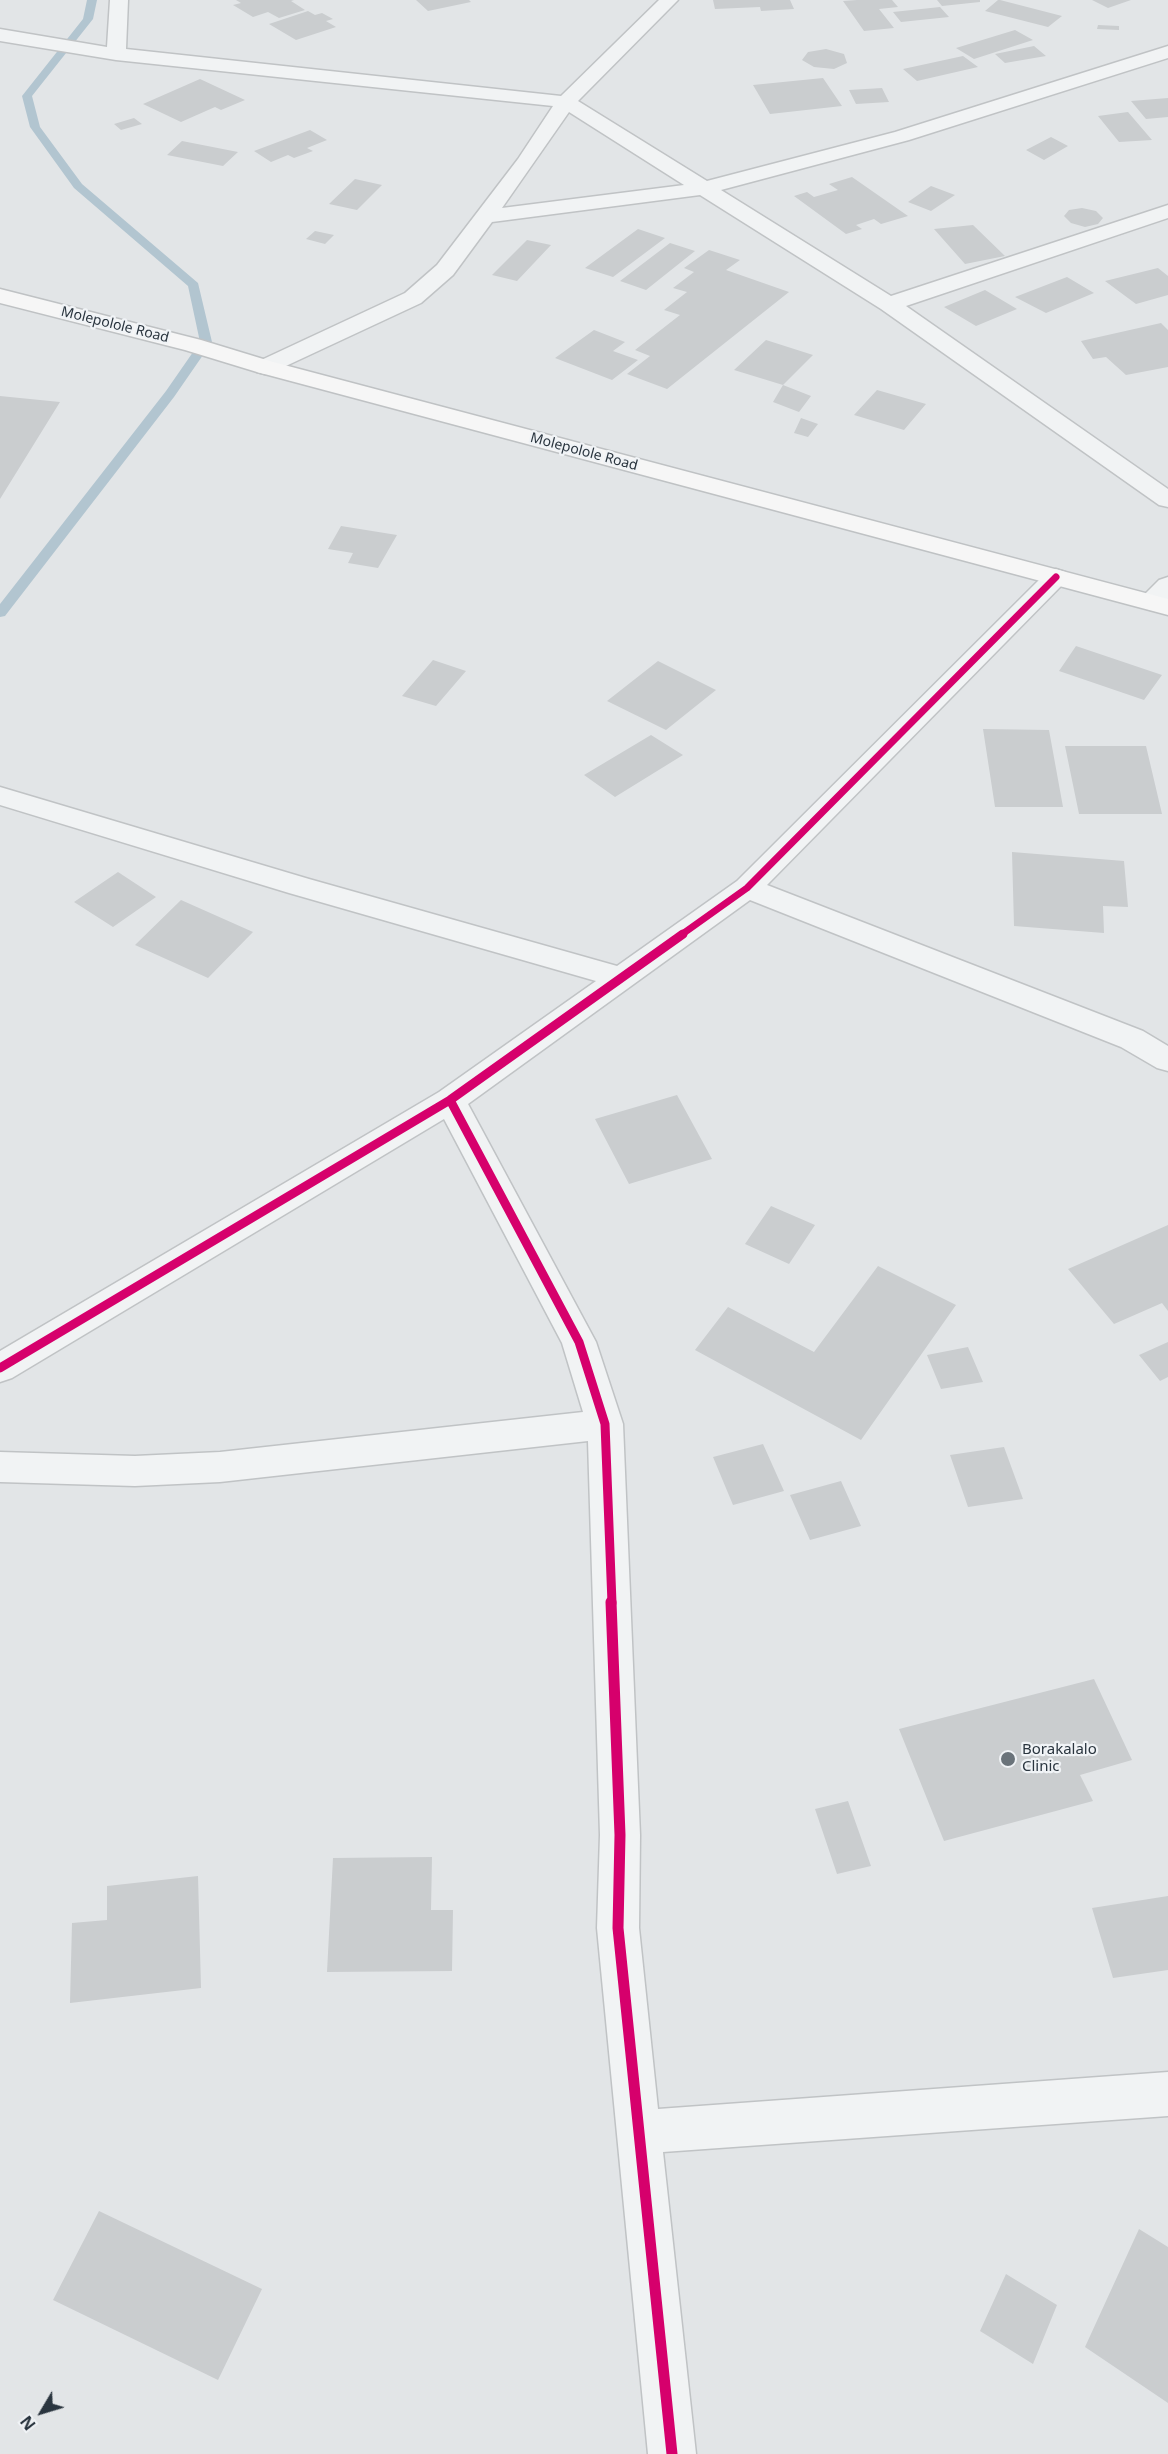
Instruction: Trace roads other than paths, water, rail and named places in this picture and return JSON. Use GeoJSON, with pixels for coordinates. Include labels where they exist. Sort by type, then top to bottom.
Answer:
{"type":"FeatureCollection","features":[{"type":"Feature","properties":{"kind":"main road","name":"Molepolole Road"},"geometry":{"type":"LineString","coordinates":[[0,296],[192,345],[265,367],[1056,577],[1162,598]]}},
{"type":"Feature","properties":{"kind":"street"},"geometry":{"type":"LineString","coordinates":[[116,54],[119,0]]}},
{"type":"Feature","properties":{"kind":"street"},"geometry":{"type":"LineString","coordinates":[[265,367],[413,297],[445,270],[566,102],[669,0]]}},
{"type":"Feature","properties":{"kind":"street"},"geometry":{"type":"LineString","coordinates":[[0,35],[116,54],[566,102],[889,304],[1168,500]]}},
{"type":"Feature","properties":{"kind":"street"},"geometry":{"type":"LineString","coordinates":[[486,216],[705,188],[902,136],[1168,52]]}},
{"type":"Feature","properties":{"kind":"street"},"geometry":{"type":"LineString","coordinates":[[889,304],[1168,211]]}},
{"type":"Feature","properties":{"kind":"street"},"geometry":{"type":"LineString","coordinates":[[0,1368],[450,1100],[747,888],[1056,577]]}},
{"type":"Feature","properties":{"kind":"street"},"geometry":{"type":"LineString","coordinates":[[0,796],[299,886],[624,978]]}},
{"type":"Feature","properties":{"kind":"street"},"geometry":{"type":"LineString","coordinates":[[747,888],[1132,1039],[1168,1060]]}},
{"type":"Feature","properties":{"kind":"street"},"geometry":{"type":"LineString","coordinates":[[450,1100],[579,1342],[605,1424],[620,1835],[618,1928],[672,2454]]}},
{"type":"Feature","properties":{"kind":"street"},"geometry":{"type":"LineString","coordinates":[[0,1467],[135,1471],[220,1467],[605,1424]]}},
{"type":"Feature","properties":{"kind":"street"},"geometry":{"type":"LineString","coordinates":[[638,2132],[1168,2094]]}},
{"type":"Feature","properties":{"kind":"waterway"},"geometry":{"type":"LineString","coordinates":[[0,613],[170,394],[206,342],[194,285],[78,186],[35,127],[27,96],[88,19],[92,0]]}},
{"type":"Feature","properties":{"kind":"place","name":"Borakalalo Clinic"},"geometry":{"type":"Point","coordinates":[1008,1759]}}]}
